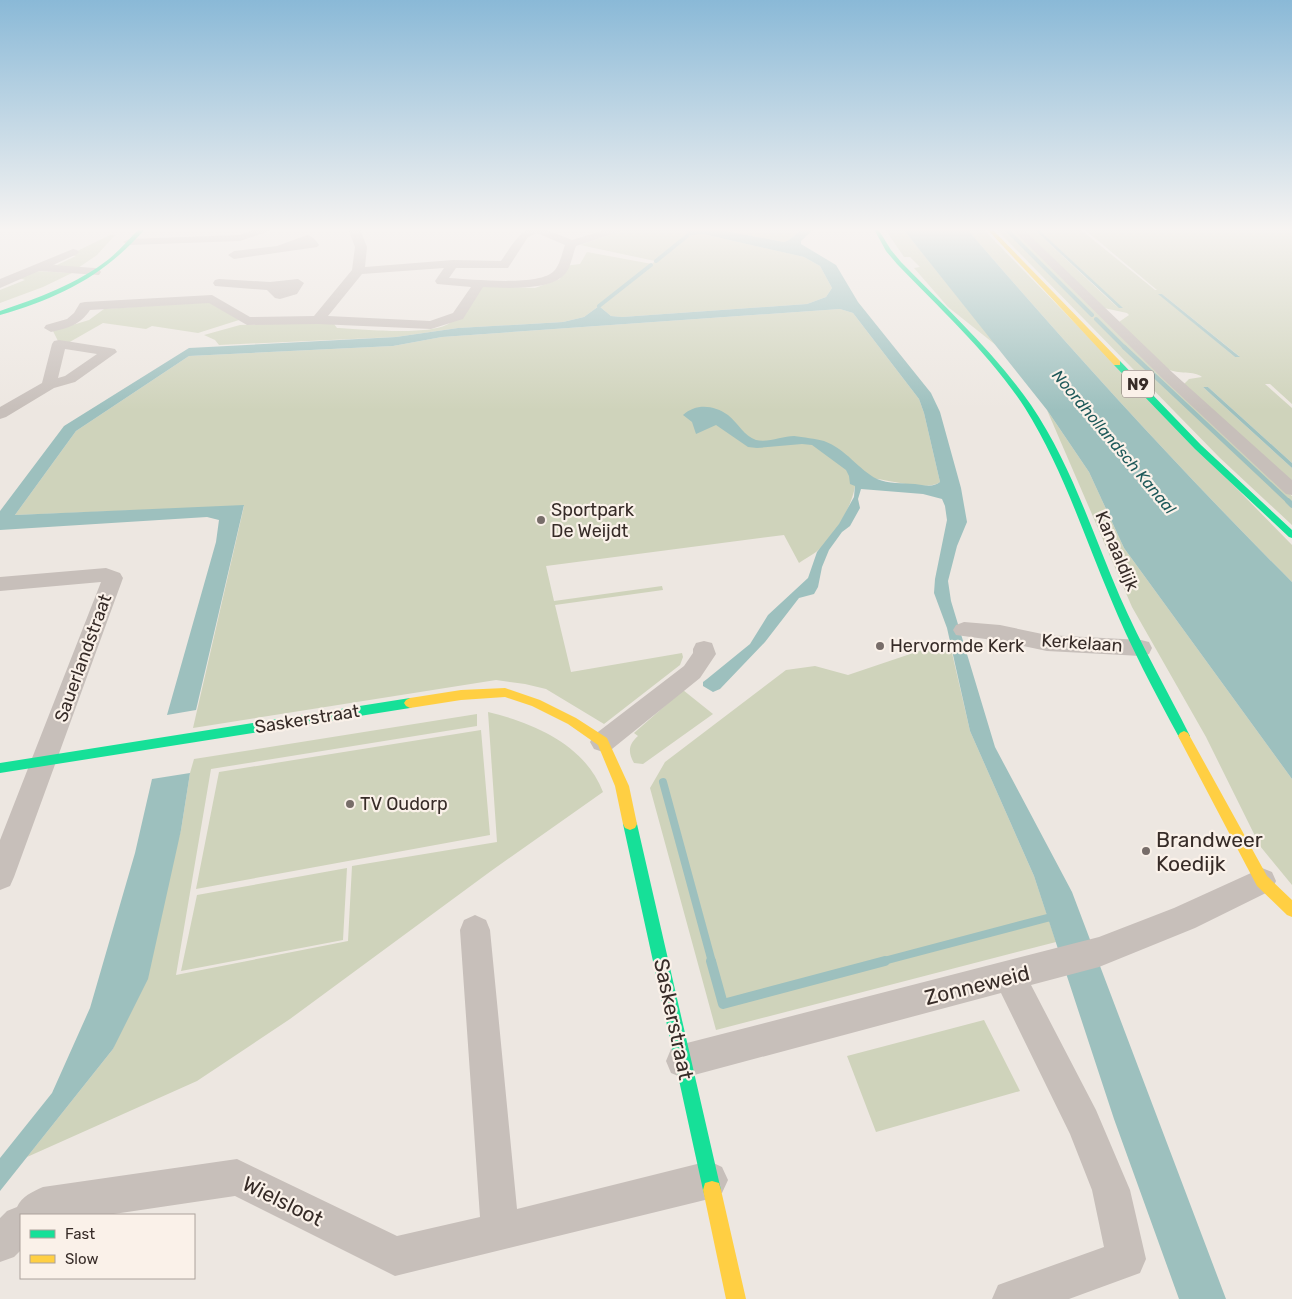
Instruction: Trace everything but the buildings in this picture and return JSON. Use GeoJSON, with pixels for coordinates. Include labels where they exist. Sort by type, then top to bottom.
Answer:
{"type":"FeatureCollection","features":[{"type":"Feature","properties":{"kind":"street"},"geometry":{"type":"LineString","coordinates":[[0,313],[61,290]]}},
{"type":"Feature","properties":{"kind":"street"},"geometry":{"type":"LineString","coordinates":[[212,299],[216,290]]}},
{"type":"Feature","properties":{"kind":"street"},"geometry":{"type":"LineString","coordinates":[[318,320],[343,290]]}},
{"type":"Feature","properties":{"kind":"street"},"geometry":{"type":"LineString","coordinates":[[51,328],[70,323],[79,318],[86,306],[212,299],[248,321],[318,320],[431,325],[458,316],[476,290]]}},
{"type":"Feature","properties":{"kind":"street","name":"Kanaaldijk"},"geometry":{"type":"LineString","coordinates":[[925,290],[979,346],[1013,387],[1042,429],[1062,470],[1116,599],[1198,766],[1262,881],[1292,910]]}},
{"type":"Feature","properties":{"kind":"street","name":"N9"},"geometry":{"type":"LineString","coordinates":[[1047,290],[1198,447],[1292,535]]}},
{"type":"Feature","properties":{"kind":"street"},"geometry":{"type":"LineString","coordinates":[[1079,290],[1168,376],[1292,490]]}},
{"type":"Feature","properties":{"kind":"street"},"geometry":{"type":"LineString","coordinates":[[0,414],[49,384]]}},
{"type":"Feature","properties":{"kind":"street","name":"Sauerlandstraat"},"geometry":{"type":"LineString","coordinates":[[0,584],[106,575],[113,578],[45,761]]}},
{"type":"Feature","properties":{"kind":"street","name":"Kerkelaan"},"geometry":{"type":"LineString","coordinates":[[964,630],[1000,633],[1047,643],[1141,648]]}},
{"type":"Feature","properties":{"kind":"street"},"geometry":{"type":"LineString","coordinates":[[603,742],[692,672],[705,654],[704,649]]}},
{"type":"Feature","properties":{"kind":"street","name":"Saskerstraat"},"geometry":{"type":"LineString","coordinates":[[0,768],[461,695],[505,692],[536,703],[572,721],[603,742],[622,786],[736,1299]]}},
{"type":"Feature","properties":{"kind":"street"},"geometry":{"type":"LineString","coordinates":[[0,878],[45,761]]}},
{"type":"Feature","properties":{"kind":"street","name":"Zonneweid"},"geometry":{"type":"LineString","coordinates":[[683,1061],[1099,952],[1184,918],[1262,881]]}},
{"type":"Feature","properties":{"kind":"street"},"geometry":{"type":"LineString","coordinates":[[475,930],[500,1232]]}},
{"type":"Feature","properties":{"kind":"street"},"geometry":{"type":"LineString","coordinates":[[1009,976],[1083,1123],[1104,1173],[1111,1190],[1126,1259],[1012,1299]]}},
{"type":"Feature","properties":{"kind":"street","name":"Wielsloot"},"geometry":{"type":"LineString","coordinates":[[34,1214],[43,1206],[237,1177],[395,1256],[709,1180]]}},
{"type":"Feature","properties":{"kind":"street"},"geometry":{"type":"LineString","coordinates":[[0,1243],[20,1226]]}},
{"type":"Feature","properties":{"kind":"green space"},"geometry":{"type":"Polygon","coordinates":[[[1,290],[36,290],[0,303],[1,290]]]}},
{"type":"Feature","properties":{"kind":"green space"},"geometry":{"type":"Polygon","coordinates":[[[477,290],[831,290],[826,297],[807,304],[622,317],[611,316],[599,306],[584,317],[563,322],[458,328],[396,337],[219,345],[215,340],[204,335],[240,325],[327,322],[334,324],[337,328],[414,331],[442,327],[451,322],[463,310],[477,290]]]}},
{"type":"Feature","properties":{"kind":"green space"},"geometry":{"type":"Polygon","coordinates":[[[933,290],[952,290],[997,346],[948,307],[933,290]]]}},
{"type":"Feature","properties":{"kind":"green space"},"geometry":{"type":"Polygon","coordinates":[[[1020,290],[1042,290],[1292,545],[1292,582],[1208,496],[1020,290]]]}},
{"type":"Feature","properties":{"kind":"green space"},"geometry":{"type":"Polygon","coordinates":[[[1055,290],[1075,290],[1178,391],[1292,496],[1292,525],[1220,458],[1055,290]]]}},
{"type":"Feature","properties":{"kind":"green space"},"geometry":{"type":"Polygon","coordinates":[[[1085,290],[1098,290],[1118,308],[1100,290],[1292,290],[1292,404],[1270,384],[1265,384],[1292,408],[1292,463],[1208,387],[1203,387],[1292,468],[1292,485],[1184,384],[1189,379],[1202,377],[1168,369],[1119,322],[1129,315],[1104,308],[1085,290]],[[1159,294],[1235,357],[1239,356],[1162,294],[1159,294]]]}},
{"type":"Feature","properties":{"kind":"green space"},"geometry":{"type":"Polygon","coordinates":[[[210,302],[239,320],[198,333],[152,326],[146,329],[103,323],[68,343],[59,343],[53,331],[89,320],[104,309],[210,302]]]}},
{"type":"Feature","properties":{"kind":"green space","name":"Sportpark De Weijdt"},"geometry":{"type":"Polygon","coordinates":[[[840,309],[853,313],[919,399],[940,482],[935,485],[919,486],[875,479],[855,486],[846,513],[835,531],[822,546],[799,563],[784,535],[546,566],[554,601],[662,586],[663,590],[555,605],[571,672],[682,653],[683,657],[680,665],[604,724],[546,689],[496,680],[193,728],[244,506],[15,515],[76,431],[189,356],[393,346],[442,337],[840,309]]]}},
{"type":"Feature","properties":{"kind":"green space"},"geometry":{"type":"Polygon","coordinates":[[[1047,410],[1089,472],[1124,548],[1292,779],[1292,885],[1260,846],[1206,737],[1132,607],[1047,410]]]}},
{"type":"Feature","properties":{"kind":"green space"},"geometry":{"type":"Polygon","coordinates":[[[931,647],[952,653],[970,731],[1034,876],[1056,942],[716,1030],[650,788],[665,762],[786,670],[815,666],[848,675],[931,647]]]}},
{"type":"Feature","properties":{"kind":"green space"},"geometry":{"type":"Polygon","coordinates":[[[683,690],[713,714],[643,764],[634,763],[630,749],[632,742],[638,736],[634,733],[683,690]]]}},
{"type":"Feature","properties":{"kind":"green space"},"geometry":{"type":"Polygon","coordinates":[[[488,712],[523,723],[556,738],[584,761],[595,776],[603,792],[491,871],[290,1019],[197,1081],[27,1157],[113,1049],[181,830],[194,759],[477,714],[477,726],[211,769],[176,975],[348,941],[352,866],[497,842],[488,712]]]}},
{"type":"Feature","properties":{"kind":"green space","name":"TV Oudorp"},"geometry":{"type":"Polygon","coordinates":[[[481,730],[490,835],[196,889],[219,772],[481,730]]]}},
{"type":"Feature","properties":{"kind":"green space"},"geometry":{"type":"Polygon","coordinates":[[[347,868],[343,940],[181,971],[197,895],[347,868]]]}},
{"type":"Feature","properties":{"kind":"green space"},"geometry":{"type":"Polygon","coordinates":[[[984,1020],[1020,1091],[876,1132],[847,1056],[984,1020]]]}},
{"type":"Feature","properties":{"kind":"water"},"geometry":{"type":"Polygon","coordinates":[[[831,290],[851,290],[858,302],[931,393],[940,412],[961,488],[967,522],[957,546],[948,581],[951,601],[995,747],[1072,892],[1226,1299],[1179,1299],[1114,1119],[1034,876],[970,731],[947,628],[934,593],[947,520],[942,499],[923,494],[861,489],[858,499],[860,508],[850,526],[842,532],[829,550],[822,567],[818,587],[814,594],[799,598],[765,642],[720,689],[713,692],[703,686],[703,682],[750,644],[768,615],[808,578],[817,552],[839,524],[854,497],[855,486],[850,484],[846,470],[812,445],[748,447],[716,425],[696,434],[692,422],[683,415],[699,407],[711,407],[728,415],[756,440],[765,441],[794,436],[824,441],[839,449],[870,475],[881,481],[928,486],[940,482],[919,399],[853,313],[840,309],[442,337],[393,346],[189,356],[76,431],[15,515],[244,505],[196,710],[167,715],[216,542],[219,520],[207,517],[0,530],[0,511],[64,426],[189,348],[396,337],[458,328],[563,322],[584,317],[599,306],[611,316],[622,317],[807,304],[826,297],[831,290]]]}},
{"type":"Feature","properties":{"kind":"water","name":"Noordhollandsch Kanaal"},"geometry":{"type":"Polygon","coordinates":[[[951,290],[1020,290],[1126,408],[1292,582],[1292,779],[1124,548],[1089,472],[1047,410],[951,290]]]}},
{"type":"Feature","properties":{"kind":"water"},"geometry":{"type":"Polygon","coordinates":[[[1099,290],[1103,290],[1123,308],[1119,308],[1099,290]]]}},
{"type":"Feature","properties":{"kind":"water"},"geometry":{"type":"Polygon","coordinates":[[[1158,294],[1162,294],[1240,357],[1235,357],[1158,294]]]}},
{"type":"Feature","properties":{"kind":"water"},"geometry":{"type":"Polygon","coordinates":[[[1203,387],[1208,387],[1292,463],[1292,468],[1203,387]]]}},
{"type":"Feature","properties":{"kind":"water"},"geometry":{"type":"Polygon","coordinates":[[[190,773],[181,830],[148,979],[113,1049],[0,1191],[0,1158],[52,1093],[90,1008],[135,853],[152,779],[190,773]]]}},
{"type":"Feature","properties":{"kind":"waterway"},"geometry":{"type":"LineString","coordinates":[[599,306],[620,290]]}},
{"type":"Feature","properties":{"kind":"waterway"},"geometry":{"type":"LineString","coordinates":[[1067,290],[1092,315]]}},
{"type":"Feature","properties":{"kind":"waterway"},"geometry":{"type":"LineString","coordinates":[[1096,319],[1124,347]]}},
{"type":"Feature","properties":{"kind":"waterway"},"geometry":{"type":"LineString","coordinates":[[1124,347],[1289,502]]}},
{"type":"Feature","properties":{"kind":"waterway"},"geometry":{"type":"LineString","coordinates":[[1289,502],[1292,505]]}},
{"type":"Feature","properties":{"kind":"waterway"},"geometry":{"type":"LineString","coordinates":[[663,782],[712,962]]}},
{"type":"Feature","properties":{"kind":"waterway"},"geometry":{"type":"LineString","coordinates":[[880,962],[1047,918]]}},
{"type":"Feature","properties":{"kind":"waterway"},"geometry":{"type":"LineString","coordinates":[[711,961],[723,1004],[885,961]]}},
{"type":"Feature","properties":{"kind":"traffic: fast"},"geometry":{"type":"LineString","coordinates":[[0,313],[62,290]]}},
{"type":"Feature","properties":{"kind":"traffic: fast"},"geometry":{"type":"LineString","coordinates":[[925,290],[976,342],[1012,384],[1042,430],[1063,470],[1123,615],[1184,736]]}},
{"type":"Feature","properties":{"kind":"traffic: fast"},"geometry":{"type":"LineString","coordinates":[[1117,363],[1198,447],[1292,535]]}},
{"type":"Feature","properties":{"kind":"traffic: fast"},"geometry":{"type":"LineString","coordinates":[[0,768],[410,703]]}},
{"type":"Feature","properties":{"kind":"traffic: fast"},"geometry":{"type":"LineString","coordinates":[[630,824],[712,1190]]}},
{"type":"Feature","properties":{"kind":"traffic: slow"},"geometry":{"type":"LineString","coordinates":[[1047,290],[1117,363]]}},
{"type":"Feature","properties":{"kind":"traffic: slow"},"geometry":{"type":"LineString","coordinates":[[410,703],[461,695],[505,692],[536,703],[572,721],[603,742],[622,786],[630,824]]}},
{"type":"Feature","properties":{"kind":"traffic: slow"},"geometry":{"type":"LineString","coordinates":[[1184,736],[1262,881],[1292,910]]}},
{"type":"Feature","properties":{"kind":"traffic: slow"},"geometry":{"type":"LineString","coordinates":[[712,1190],[736,1299]]}},
{"type":"Feature","properties":{"kind":"place","name":"Sportpark De Weijdt"},"geometry":{"type":"Point","coordinates":[541,520]}},
{"type":"Feature","properties":{"kind":"place","name":"Hervormde Kerk"},"geometry":{"type":"Point","coordinates":[880,646]}},
{"type":"Feature","properties":{"kind":"place","name":"TV Oudorp"},"geometry":{"type":"Point","coordinates":[350,804]}},
{"type":"Feature","properties":{"kind":"place","name":"Brandweer Koedijk"},"geometry":{"type":"Point","coordinates":[1146,851]}}]}
